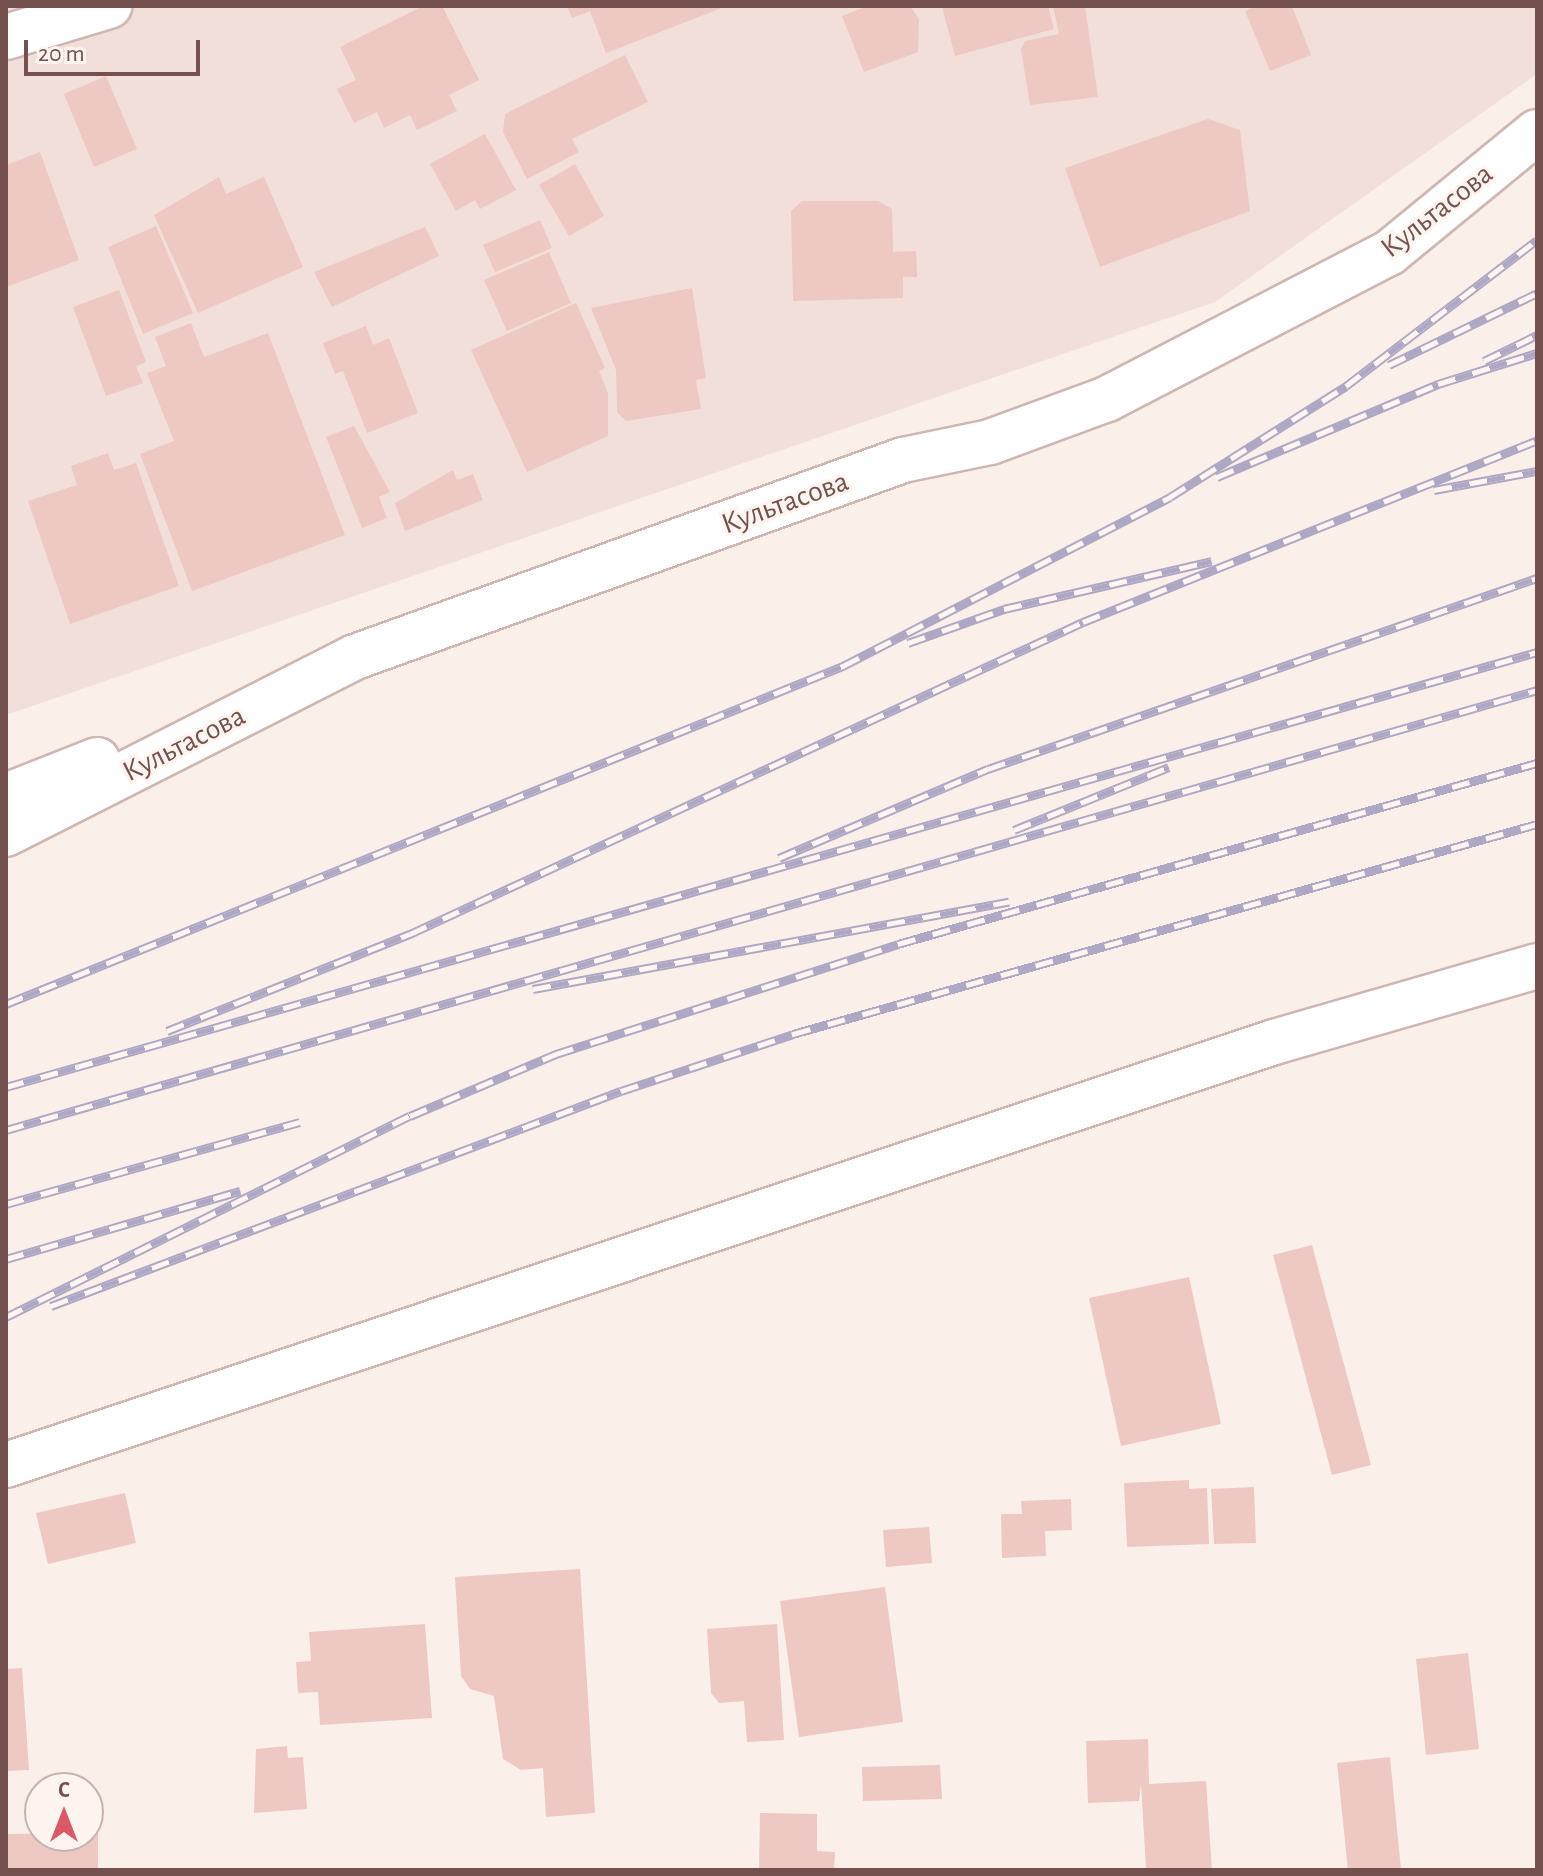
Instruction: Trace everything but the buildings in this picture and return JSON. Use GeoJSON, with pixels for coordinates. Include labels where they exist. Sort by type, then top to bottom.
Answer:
{"type":"FeatureCollection","features":[{"type":"Feature","properties":{"kind":"street"},"geometry":{"type":"LineString","coordinates":[[6,37],[109,6]]}},
{"type":"Feature","properties":{"kind":"street","name":"Культасова"},"geometry":{"type":"LineString","coordinates":[[6,834],[355,657],[903,460],[990,442],[1107,399],[1389,253],[1537,132]]}},
{"type":"Feature","properties":{"kind":"street"},"geometry":{"type":"LineString","coordinates":[[6,796],[355,657]]}},
{"type":"Feature","properties":{"kind":"street"},"geometry":{"type":"LineString","coordinates":[[6,1465],[1274,1042],[1537,966]]}},
{"type":"Feature","properties":{"kind":"shaded area"},"geometry":{"type":"Polygon","coordinates":[[[6,6],[1537,6],[1537,74],[1215,302],[6,715],[6,6]]]}},
{"type":"Feature","properties":{"kind":"railway"},"geometry":{"type":"LineString","coordinates":[[6,1004],[843,666],[1170,497],[1346,386],[1537,240]]}},
{"type":"Feature","properties":{"kind":"railway"},"geometry":{"type":"LineString","coordinates":[[1389,365],[1537,293]]}},
{"type":"Feature","properties":{"kind":"railway"},"geometry":{"type":"LineString","coordinates":[[1484,361],[1537,335]]}},
{"type":"Feature","properties":{"kind":"railway"},"geometry":{"type":"LineString","coordinates":[[1217,477],[1438,384],[1537,353]]}},
{"type":"Feature","properties":{"kind":"railway"},"geometry":{"type":"LineString","coordinates":[[167,1031],[410,934],[1083,622],[1537,440]]}},
{"type":"Feature","properties":{"kind":"railway"},"geometry":{"type":"LineString","coordinates":[[1434,490],[1537,471]]}},
{"type":"Feature","properties":{"kind":"railway"},"geometry":{"type":"LineString","coordinates":[[908,643],[1004,609],[1212,561]]}},
{"type":"Feature","properties":{"kind":"railway"},"geometry":{"type":"LineString","coordinates":[[779,858],[988,769],[1537,578]]}},
{"type":"Feature","properties":{"kind":"railway"},"geometry":{"type":"LineString","coordinates":[[6,1087],[1537,652]]}},
{"type":"Feature","properties":{"kind":"railway"},"geometry":{"type":"LineString","coordinates":[[6,1130],[1537,690]]}},
{"type":"Feature","properties":{"kind":"railway"},"geometry":{"type":"LineString","coordinates":[[6,1317],[410,1116],[556,1054],[898,944],[1537,763]]}},
{"type":"Feature","properties":{"kind":"railway"},"geometry":{"type":"LineString","coordinates":[[1014,830],[1169,767]]}},
{"type":"Feature","properties":{"kind":"railway"},"geometry":{"type":"LineString","coordinates":[[51,1306],[621,1091],[793,1034],[1537,824]]}},
{"type":"Feature","properties":{"kind":"railway"},"geometry":{"type":"LineString","coordinates":[[533,989],[1009,902]]}},
{"type":"Feature","properties":{"kind":"railway"},"geometry":{"type":"LineString","coordinates":[[6,1204],[300,1122]]}},
{"type":"Feature","properties":{"kind":"railway"},"geometry":{"type":"LineString","coordinates":[[6,1259],[240,1191]]}}]}
